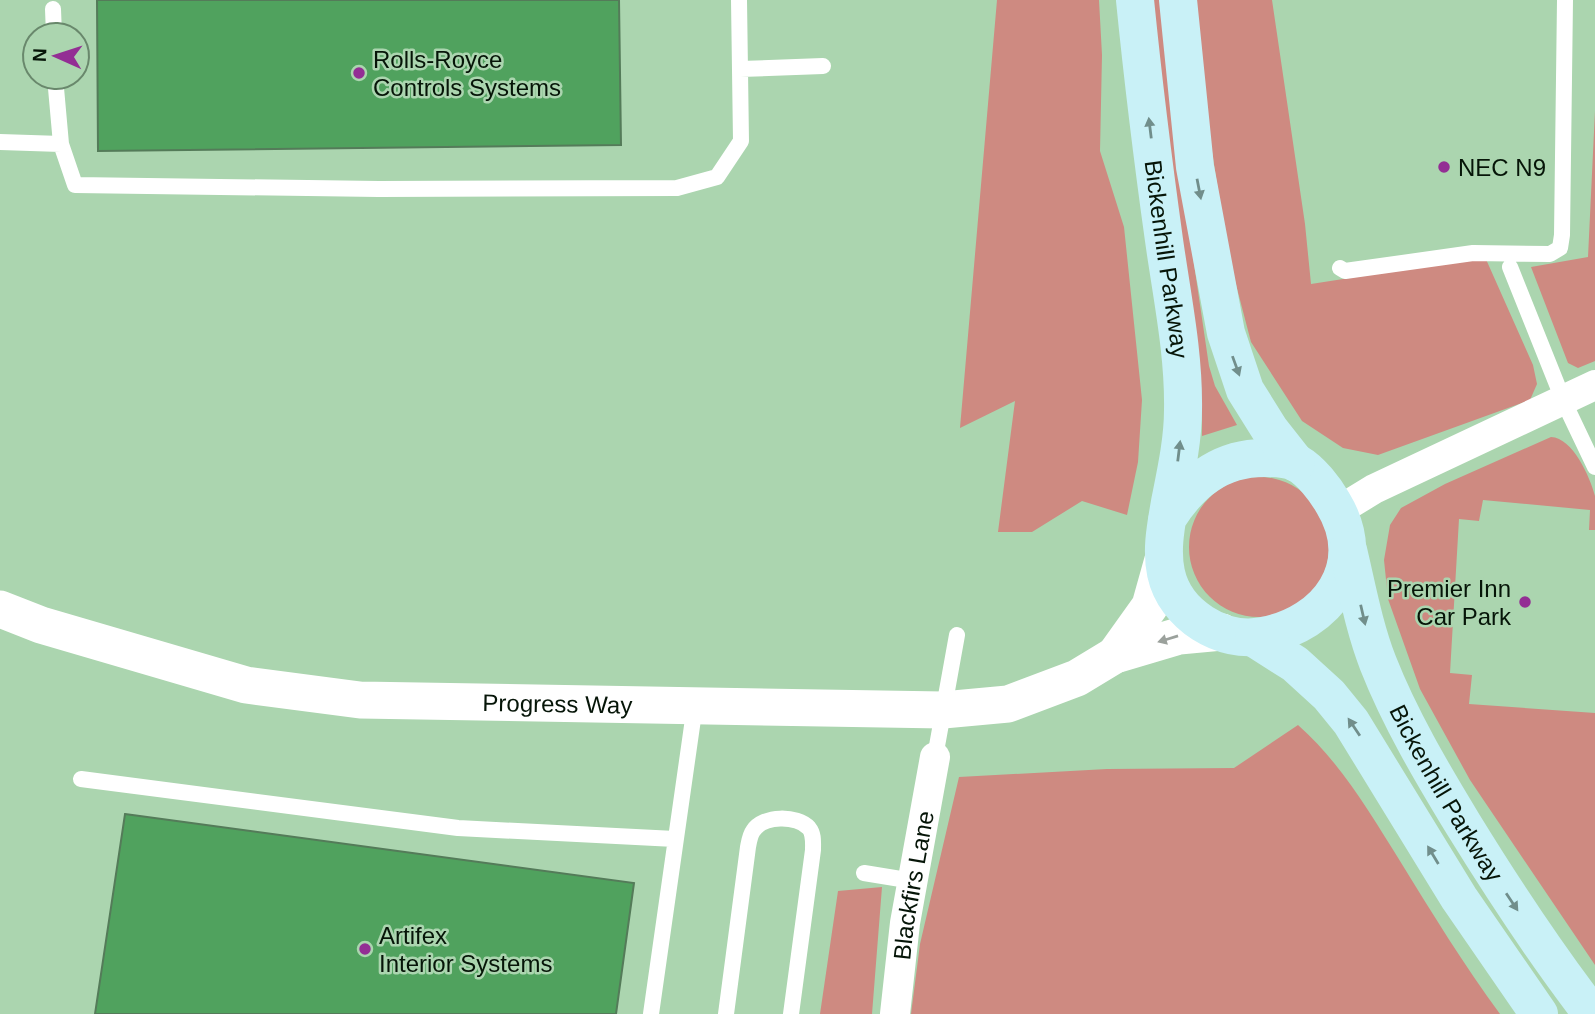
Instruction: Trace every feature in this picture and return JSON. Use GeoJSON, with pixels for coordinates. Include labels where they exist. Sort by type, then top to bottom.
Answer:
{"type":"FeatureCollection","features":[{"type":"Feature","properties":{"kind":"main road","name":"Bickenhill Parkway"},"geometry":{"type":"LineString","coordinates":[[1135,0],[1162,226],[1181,353],[1184,412],[1167,519]]}},
{"type":"Feature","properties":{"kind":"main road","name":"Bickenhill Parkway"},"geometry":{"type":"LineString","coordinates":[[1178,0],[1195,167],[1226,333],[1245,390],[1270,430],[1296,463]]}},
{"type":"Feature","properties":{"kind":"main road"},"geometry":{"type":"LineString","coordinates":[[1249,458],[1280,458],[1296,463],[1326,491],[1346,531],[1347,565],[1328,603],[1306,621],[1278,633],[1238,635],[1198,621],[1182,606],[1167,575],[1164,556],[1167,519],[1180,499],[1217,467],[1249,458]]}},
{"type":"Feature","properties":{"kind":"main road","name":"Bickenhill Parkway"},"geometry":{"type":"LineString","coordinates":[[1348,548],[1366,627],[1398,707],[1441,788],[1491,871],[1592,1014]]}},
{"type":"Feature","properties":{"kind":"main road","name":"Bickenhill Parkway"},"geometry":{"type":"LineString","coordinates":[[1238,635],[1295,664],[1329,695],[1351,722],[1459,898],[1539,1014]]}},
{"type":"Feature","properties":{"kind":"street"},"geometry":{"type":"LineString","coordinates":[[1338,511],[1374,489],[1564,402],[1595,385]]}},
{"type":"Feature","properties":{"kind":"street","name":"Progress Way"},"geometry":{"type":"LineString","coordinates":[[1115,655],[1150,606],[1164,556]]}},
{"type":"Feature","properties":{"kind":"street","name":"Progress Way"},"geometry":{"type":"LineString","coordinates":[[0,609],[93,642],[246,685],[360,700],[943,710],[1009,704],[1077,678],[1115,655],[1179,636],[1238,635]]}},
{"type":"Feature","properties":{"kind":"street","name":"Blackfirs Lane"},"geometry":{"type":"LineString","coordinates":[[894,1014],[905,923],[935,757]]}},
{"type":"Feature","properties":{"kind":"lane"},"geometry":{"type":"LineString","coordinates":[[56,91],[61,144],[75,185],[379,189],[677,188],[717,177],[741,141],[739,0]]}},
{"type":"Feature","properties":{"kind":"lane"},"geometry":{"type":"LineString","coordinates":[[1340,268],[1353,271],[1473,253],[1550,254],[1560,248],[1563,210],[1565,0]]}},
{"type":"Feature","properties":{"kind":"lane"},"geometry":{"type":"LineString","coordinates":[[53,9],[53,21]]}},
{"type":"Feature","properties":{"kind":"lane"},"geometry":{"type":"LineString","coordinates":[[740,69],[823,66]]}},
{"type":"Feature","properties":{"kind":"lane"},"geometry":{"type":"LineString","coordinates":[[0,142],[61,144]]}},
{"type":"Feature","properties":{"kind":"lane"},"geometry":{"type":"LineString","coordinates":[[1510,267],[1564,402],[1595,467]]}},
{"type":"Feature","properties":{"kind":"lane"},"geometry":{"type":"LineString","coordinates":[[935,757],[957,635]]}},
{"type":"Feature","properties":{"kind":"lane"},"geometry":{"type":"LineString","coordinates":[[652,1014],[695,705]]}},
{"type":"Feature","properties":{"kind":"lane"},"geometry":{"type":"LineString","coordinates":[[81,779],[457,828],[676,839]]}},
{"type":"Feature","properties":{"kind":"lane"},"geometry":{"type":"LineString","coordinates":[[726,1014],[748,847],[753,830],[774,819],[799,822],[808,827],[813,835],[791,1014]]}},
{"type":"Feature","properties":{"kind":"lane"},"geometry":{"type":"LineString","coordinates":[[864,873],[914,881]]}},
{"type":"Feature","properties":{"kind":"shaded area"},"geometry":{"type":"Polygon","coordinates":[[[997,0],[1099,0],[1102,55],[1100,151],[1124,227],[1142,400],[1138,462],[1127,515],[1082,501],[1032,532],[998,532],[1015,401],[960,428],[997,0]]]}},
{"type":"Feature","properties":{"kind":"shaded area"},"geometry":{"type":"Polygon","coordinates":[[[1149,0],[1161,0],[1174,128],[1209,366],[1215,386],[1237,425],[1202,436],[1202,406],[1149,0]]]}},
{"type":"Feature","properties":{"kind":"shaded area"},"geometry":{"type":"Polygon","coordinates":[[[1196,0],[1272,0],[1305,224],[1311,284],[1485,257],[1533,365],[1537,384],[1530,400],[1378,455],[1343,448],[1302,421],[1251,342],[1228,254],[1206,113],[1196,0]]]}},
{"type":"Feature","properties":{"kind":"shaded area"},"geometry":{"type":"Polygon","coordinates":[[[1595,111],[1595,361],[1578,368],[1568,363],[1531,267],[1588,257],[1595,111]]]}},
{"type":"Feature","properties":{"kind":"shaded area"},"geometry":{"type":"Polygon","coordinates":[[[1551,437],[1566,444],[1585,469],[1595,496],[1595,530],[1589,530],[1590,510],[1483,500],[1479,521],[1459,519],[1450,673],[1472,675],[1469,704],[1595,713],[1595,965],[1470,780],[1420,689],[1388,599],[1384,560],[1390,525],[1401,508],[1445,484],[1551,437]]]}},
{"type":"Feature","properties":{"kind":"shaded area"},"geometry":{"type":"Polygon","coordinates":[[[1259,477],[1286,482],[1308,498],[1324,520],[1329,547],[1324,574],[1308,596],[1286,612],[1259,617],[1232,612],[1210,596],[1194,574],[1189,547],[1194,520],[1210,498],[1232,482],[1259,477]]]}},
{"type":"Feature","properties":{"kind":"shaded area"},"geometry":{"type":"Polygon","coordinates":[[[1298,725],[1328,756],[1354,789],[1448,939],[1500,1014],[911,1014],[920,944],[959,777],[1107,769],[1234,768],[1298,725]]]}},
{"type":"Feature","properties":{"kind":"shaded area"},"geometry":{"type":"Polygon","coordinates":[[[882,887],[872,1014],[820,1014],[838,891],[882,887]]]}},
{"type":"Feature","properties":{"kind":"building","name":"Rolls-Royce Controls Systems"},"geometry":{"type":"Polygon","coordinates":[[[97,0],[619,0],[621,145],[98,151],[97,0]]]}},
{"type":"Feature","properties":{"kind":"building","name":"Artifex Interior Systems"},"geometry":{"type":"Polygon","coordinates":[[[125,814],[634,883],[616,1014],[95,1014],[125,814]]]}},
{"type":"Feature","properties":{"kind":"place","name":"Rolls-Royce Controls Systems"},"geometry":{"type":"Point","coordinates":[359,73]}},
{"type":"Feature","properties":{"kind":"place","name":"NEC N9"},"geometry":{"type":"Point","coordinates":[1444,167]}},
{"type":"Feature","properties":{"kind":"place","name":"Premier Inn Car Park"},"geometry":{"type":"Point","coordinates":[1525,602]}},
{"type":"Feature","properties":{"kind":"place","name":"Artifex Interior Systems"},"geometry":{"type":"Point","coordinates":[365,949]}}]}
